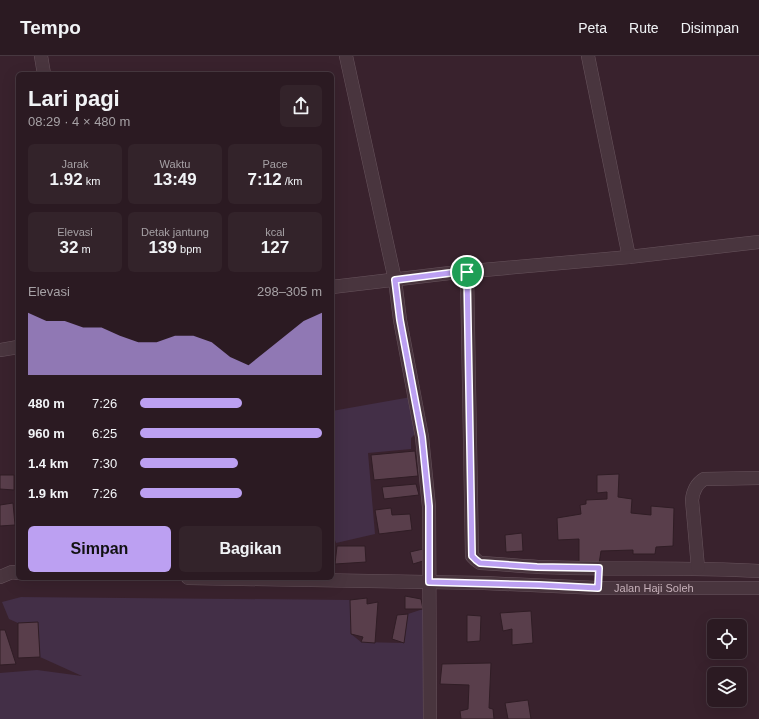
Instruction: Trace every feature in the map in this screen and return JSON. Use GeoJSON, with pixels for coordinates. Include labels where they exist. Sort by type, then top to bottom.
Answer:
{"type":"FeatureCollection","features":[{"type":"Feature","properties":{"kind":"street"},"geometry":{"type":"LineString","coordinates":[[41,56],[44,72]]}},
{"type":"Feature","properties":{"kind":"street"},"geometry":{"type":"LineString","coordinates":[[346,56],[395,280],[400,320],[422,444],[429,506],[430,719]]}},
{"type":"Feature","properties":{"kind":"street"},"geometry":{"type":"LineString","coordinates":[[588,56],[629,257]]}},
{"type":"Feature","properties":{"kind":"street"},"geometry":{"type":"LineString","coordinates":[[334,287],[450,273],[629,257],[759,242]]}},
{"type":"Feature","properties":{"kind":"street"},"geometry":{"type":"LineString","coordinates":[[467,272],[472,556],[480,563],[537,567],[598,579],[698,568],[759,571]]}},
{"type":"Feature","properties":{"kind":"street"},"geometry":{"type":"LineString","coordinates":[[0,350],[16,347]]}},
{"type":"Feature","properties":{"kind":"street"},"geometry":{"type":"LineString","coordinates":[[698,568],[692,500],[693,494],[699,483],[704,480],[759,478]]}},
{"type":"Feature","properties":{"kind":"street"},"geometry":{"type":"LineString","coordinates":[[0,577],[12,572],[16,573]]}},
{"type":"Feature","properties":{"kind":"street","name":"Jalan Haji Soleh"},"geometry":{"type":"LineString","coordinates":[[325,580],[524,584],[598,579],[759,588]]}},
{"type":"Feature","properties":{"kind":"shaded area"},"geometry":{"type":"Polygon","coordinates":[[[411,397],[416,433],[411,438],[411,449],[368,453],[375,534],[336,543],[334,537],[334,411],[411,397]]]}},
{"type":"Feature","properties":{"kind":"shaded area"},"geometry":{"type":"Polygon","coordinates":[[[21,597],[351,600],[351,634],[361,642],[404,643],[408,614],[423,609],[423,719],[0,719],[0,673],[37,670],[82,676],[40,657],[38,622],[18,623],[9,619],[2,602],[21,597]]]}},
{"type":"Feature","properties":{"kind":"building"},"geometry":{"type":"Polygon","coordinates":[[[415,451],[418,476],[374,480],[371,455],[415,451]]]}},
{"type":"Feature","properties":{"kind":"building"},"geometry":{"type":"Polygon","coordinates":[[[619,474],[618,497],[632,499],[631,513],[651,515],[651,506],[674,508],[673,546],[656,547],[655,554],[633,554],[633,550],[601,551],[599,564],[579,565],[579,539],[558,540],[557,518],[581,514],[580,505],[586,504],[586,500],[607,499],[607,492],[597,493],[597,475],[619,474]]]}},
{"type":"Feature","properties":{"kind":"building"},"geometry":{"type":"Polygon","coordinates":[[[0,475],[14,475],[14,490],[0,489],[0,475]]]}},
{"type":"Feature","properties":{"kind":"building"},"geometry":{"type":"Polygon","coordinates":[[[416,484],[419,495],[384,499],[382,487],[416,484]]]}},
{"type":"Feature","properties":{"kind":"building"},"geometry":{"type":"Polygon","coordinates":[[[13,503],[15,525],[0,526],[0,505],[13,503]]]}},
{"type":"Feature","properties":{"kind":"building"},"geometry":{"type":"Polygon","coordinates":[[[391,508],[392,515],[410,514],[412,530],[379,534],[375,510],[391,508]]]}},
{"type":"Feature","properties":{"kind":"building"},"geometry":{"type":"Polygon","coordinates":[[[522,533],[523,551],[506,552],[505,535],[522,533]]]}},
{"type":"Feature","properties":{"kind":"building"},"geometry":{"type":"Polygon","coordinates":[[[337,546],[365,546],[366,562],[335,564],[337,546]]]}},
{"type":"Feature","properties":{"kind":"building"},"geometry":{"type":"Polygon","coordinates":[[[423,549],[423,561],[413,564],[410,552],[423,549]]]}},
{"type":"Feature","properties":{"kind":"building"},"geometry":{"type":"Polygon","coordinates":[[[405,596],[421,599],[423,609],[405,609],[405,596]]]}},
{"type":"Feature","properties":{"kind":"building"},"geometry":{"type":"Polygon","coordinates":[[[367,598],[367,604],[378,602],[375,643],[361,642],[363,637],[351,634],[350,600],[367,598]]]}},
{"type":"Feature","properties":{"kind":"building"},"geometry":{"type":"Polygon","coordinates":[[[531,611],[533,643],[512,645],[512,629],[503,631],[500,613],[531,611]]]}},
{"type":"Feature","properties":{"kind":"building"},"geometry":{"type":"Polygon","coordinates":[[[408,614],[404,643],[392,639],[397,615],[408,614]]]}},
{"type":"Feature","properties":{"kind":"building"},"geometry":{"type":"Polygon","coordinates":[[[467,615],[481,616],[480,641],[467,642],[467,615]]]}},
{"type":"Feature","properties":{"kind":"building"},"geometry":{"type":"Polygon","coordinates":[[[38,622],[40,657],[18,658],[18,623],[38,622]]]}},
{"type":"Feature","properties":{"kind":"building"},"geometry":{"type":"Polygon","coordinates":[[[0,630],[5,630],[16,664],[0,665],[0,630]]]}},
{"type":"Feature","properties":{"kind":"building"},"geometry":{"type":"Polygon","coordinates":[[[491,663],[489,708],[493,709],[494,719],[461,719],[460,711],[468,709],[469,685],[440,684],[442,664],[491,663]]]}},
{"type":"Feature","properties":{"kind":"building"},"geometry":{"type":"Polygon","coordinates":[[[528,700],[531,719],[508,719],[505,703],[528,700]]]}},
{"type":"Feature","properties":{"kind":"route"},"geometry":{"type":"LineString","coordinates":[[467,272],[472,556],[480,563],[537,567],[599,568],[598,588],[429,582],[429,506],[422,437],[400,320],[395,280],[467,272]]}}]}
